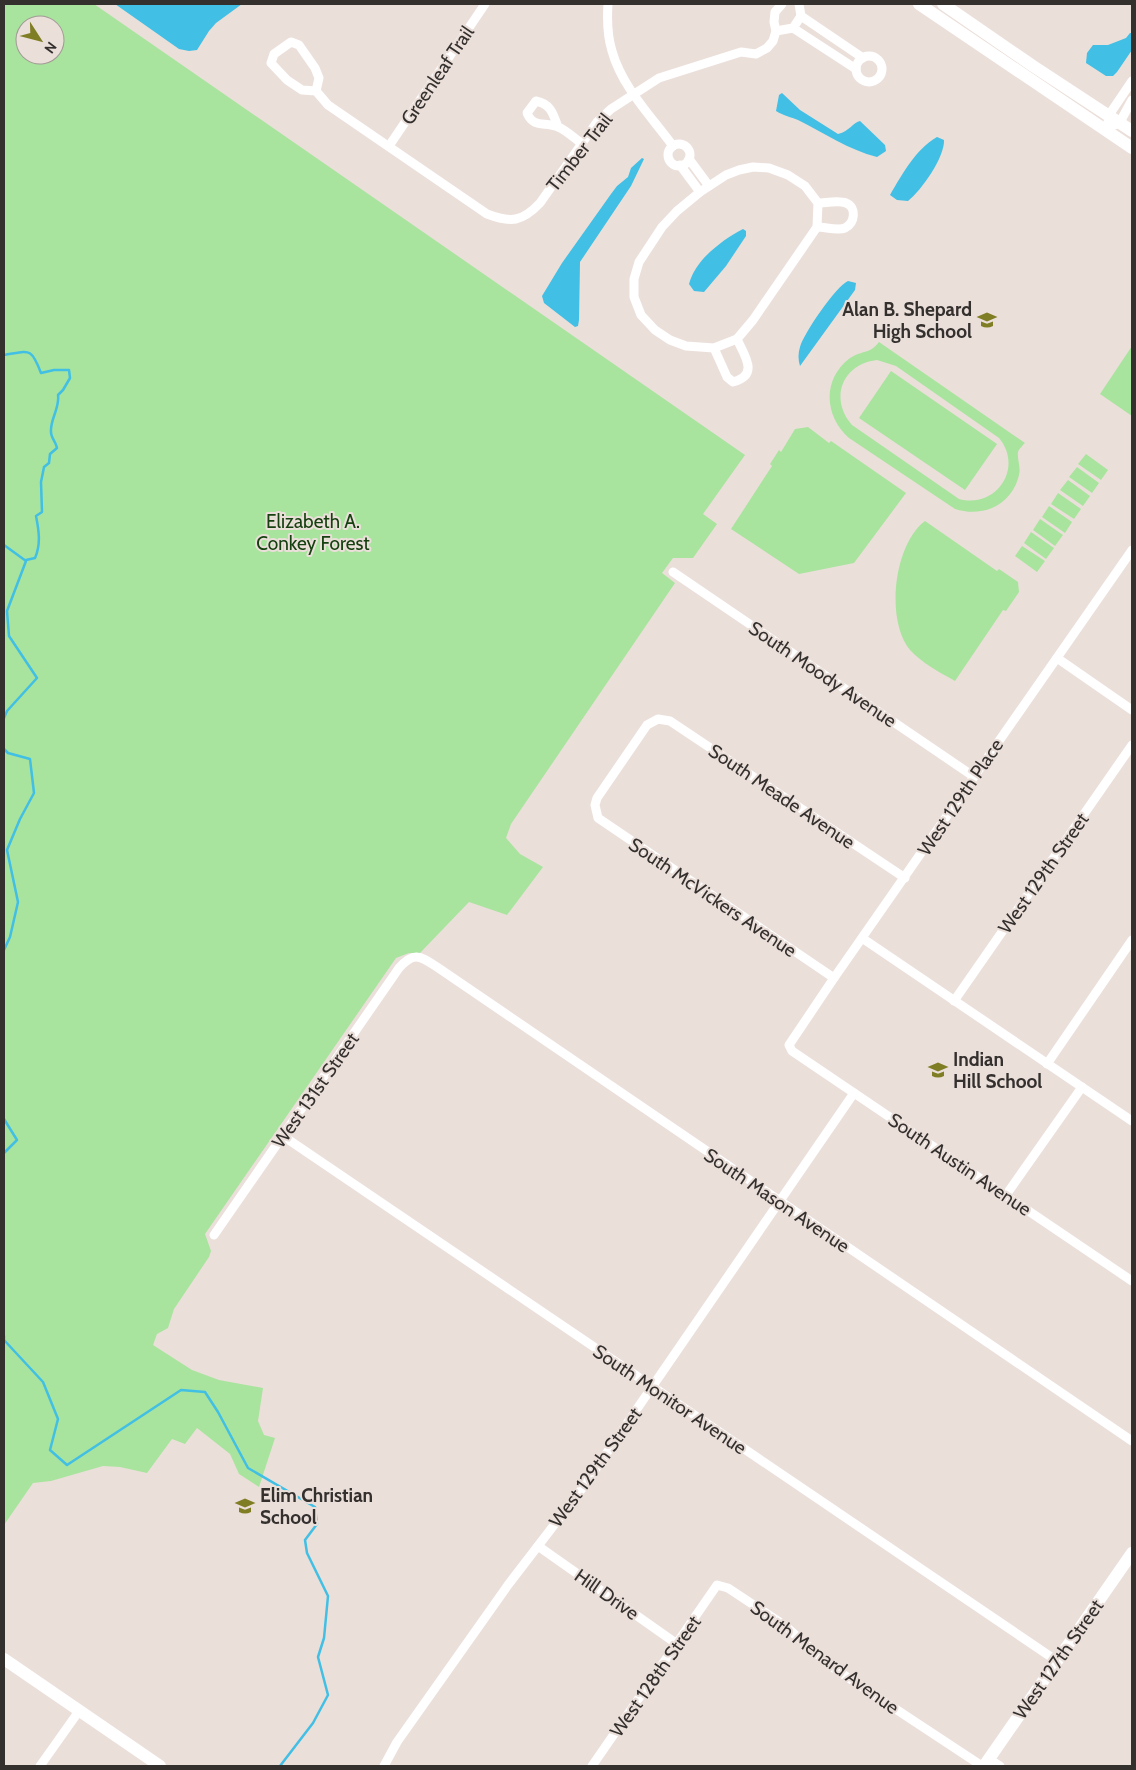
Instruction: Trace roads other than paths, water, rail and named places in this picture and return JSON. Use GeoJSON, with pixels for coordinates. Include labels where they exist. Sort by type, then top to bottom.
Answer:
{"type":"FeatureCollection","features":[{"type":"Feature","properties":{"kind":"main road"},"geometry":{"type":"LineString","coordinates":[[919,4],[1132,148]]}},
{"type":"Feature","properties":{"kind":"main road"},"geometry":{"type":"LineString","coordinates":[[943,4],[1033,66],[1132,130]]}},
{"type":"Feature","properties":{"kind":"main road","name":"West 127th Street"},"geometry":{"type":"LineString","coordinates":[[985,1764],[1132,1553]]}},
{"type":"Feature","properties":{"kind":"main road"},"geometry":{"type":"LineString","coordinates":[[4,1659],[160,1766]]}},
{"type":"Feature","properties":{"kind":"street","name":"Greenleaf Trail"},"geometry":{"type":"LineString","coordinates":[[389,146],[486,4]]}},
{"type":"Feature","properties":{"kind":"street"},"geometry":{"type":"LineString","coordinates":[[608,4],[608,26],[612,50],[621,74],[673,146]]}},
{"type":"Feature","properties":{"kind":"street","name":"Timber Trail"},"geometry":{"type":"LineString","coordinates":[[316,91],[328,105],[488,214],[502,220],[516,220],[532,212],[540,203],[581,143],[597,122],[611,109],[659,78],[741,52],[756,54],[767,48],[773,41],[776,31],[774,22],[775,12],[782,4]]}},
{"type":"Feature","properties":{"kind":"street"},"geometry":{"type":"LineString","coordinates":[[793,28],[801,16],[799,4]]}},
{"type":"Feature","properties":{"kind":"street"},"geometry":{"type":"LineString","coordinates":[[801,16],[863,58]]}},
{"type":"Feature","properties":{"kind":"street"},"geometry":{"type":"LineString","coordinates":[[776,31],[793,28],[856,68],[859,76],[865,81],[873,81],[880,76],[882,68],[878,60],[871,56],[863,58],[856,68]]}},
{"type":"Feature","properties":{"kind":"street"},"geometry":{"type":"LineString","coordinates":[[290,42],[299,45],[315,68],[319,78],[316,91],[302,90],[287,80],[272,63],[274,54],[290,42]]}},
{"type":"Feature","properties":{"kind":"street"},"geometry":{"type":"LineString","coordinates":[[1106,130],[1109,115],[1132,81]]}},
{"type":"Feature","properties":{"kind":"street"},"geometry":{"type":"LineString","coordinates":[[1106,130],[1120,122],[1132,100]]}},
{"type":"Feature","properties":{"kind":"street"},"geometry":{"type":"LineString","coordinates":[[558,127],[581,143]]}},
{"type":"Feature","properties":{"kind":"street"},"geometry":{"type":"LineString","coordinates":[[689,159],[680,165],[673,164],[669,158],[669,152],[673,146],[680,144],[686,146],[689,152],[689,159],[709,186]]}},
{"type":"Feature","properties":{"kind":"street"},"geometry":{"type":"LineString","coordinates":[[680,165],[700,192]]}},
{"type":"Feature","properties":{"kind":"street"},"geometry":{"type":"LineString","coordinates":[[753,167],[769,168],[788,175],[805,186],[818,203],[817,227],[753,320],[736,339],[714,348],[686,346],[670,340],[654,330],[641,315],[634,297],[634,279],[639,262],[662,227],[677,211],[709,186],[726,175],[740,170],[753,167]]}},
{"type":"Feature","properties":{"kind":"street"},"geometry":{"type":"LineString","coordinates":[[817,227],[844,229],[851,224],[854,216],[852,208],[845,202],[818,203]]}},
{"type":"Feature","properties":{"kind":"street"},"geometry":{"type":"LineString","coordinates":[[714,348],[727,378],[734,382],[742,379],[747,374],[749,366],[736,339]]}},
{"type":"Feature","properties":{"kind":"street","name":"West 129th Place"},"geometry":{"type":"LineString","coordinates":[[789,1045],[973,776],[1132,550]]}},
{"type":"Feature","properties":{"kind":"street","name":"South Moody Avenue"},"geometry":{"type":"LineString","coordinates":[[673,572],[973,776]]}},
{"type":"Feature","properties":{"kind":"street"},"geometry":{"type":"LineString","coordinates":[[1057,658],[1132,710]]}},
{"type":"Feature","properties":{"kind":"street","name":"South McVickers Avenue"},"geometry":{"type":"LineString","coordinates":[[658,719],[647,725],[598,798],[595,805],[598,818],[834,978]]}},
{"type":"Feature","properties":{"kind":"street","name":"South Meade Avenue"},"geometry":{"type":"LineString","coordinates":[[658,719],[670,721],[905,878]]}},
{"type":"Feature","properties":{"kind":"street","name":"West 129th Street"},"geometry":{"type":"LineString","coordinates":[[954,1000],[1132,745]]}},
{"type":"Feature","properties":{"kind":"street"},"geometry":{"type":"LineString","coordinates":[[862,938],[1132,1121]]}},
{"type":"Feature","properties":{"kind":"street"},"geometry":{"type":"LineString","coordinates":[[1047,1064],[1132,940]]}},
{"type":"Feature","properties":{"kind":"street","name":"West 131st Street"},"geometry":{"type":"LineString","coordinates":[[214,1235],[399,968],[412,957],[423,958]]}},
{"type":"Feature","properties":{"kind":"street","name":"South Mason Avenue"},"geometry":{"type":"LineString","coordinates":[[423,958],[779,1202],[1132,1440]]}},
{"type":"Feature","properties":{"kind":"street","name":"South Austin Avenue"},"geometry":{"type":"LineString","coordinates":[[789,1045],[792,1051],[1132,1281]]}},
{"type":"Feature","properties":{"kind":"street"},"geometry":{"type":"LineString","coordinates":[[1006,1195],[1082,1087]]}},
{"type":"Feature","properties":{"kind":"street","name":"West 129th Street"},"geometry":{"type":"LineString","coordinates":[[384,1766],[397,1742],[538,1546],[584,1486],[854,1093]]}},
{"type":"Feature","properties":{"kind":"street","name":"South Monitor Avenue"},"geometry":{"type":"LineString","coordinates":[[283,1136],[1056,1662]]}},
{"type":"Feature","properties":{"kind":"street","name":"Hill Drive"},"geometry":{"type":"LineString","coordinates":[[538,1546],[677,1644]]}},
{"type":"Feature","properties":{"kind":"street","name":"West 128th Street"},"geometry":{"type":"LineString","coordinates":[[592,1766],[717,1585]]}},
{"type":"Feature","properties":{"kind":"street","name":"South Menard Avenue"},"geometry":{"type":"LineString","coordinates":[[717,1585],[728,1588],[784,1625],[832,1667],[985,1764],[1000,1766]]}},
{"type":"Feature","properties":{"kind":"street"},"geometry":{"type":"LineString","coordinates":[[40,1766],[79,1710]]}},
{"type":"Feature","properties":{"kind":"water"},"geometry":{"type":"Polygon","coordinates":[[[115,4],[242,4],[216,23],[197,50],[189,51],[179,49],[115,4]]]}},
{"type":"Feature","properties":{"kind":"water"},"geometry":{"type":"Polygon","coordinates":[[[1132,33],[1132,50],[1113,76],[1106,76],[1086,63],[1087,53],[1093,45],[1108,45],[1126,38],[1132,33]]]}},
{"type":"Feature","properties":{"kind":"water"},"geometry":{"type":"Polygon","coordinates":[[[782,93],[800,110],[838,134],[860,121],[885,145],[886,151],[877,157],[867,154],[847,146],[798,120],[779,113],[776,111],[779,95],[782,93]]]}},
{"type":"Feature","properties":{"kind":"water"},"geometry":{"type":"Polygon","coordinates":[[[937,137],[944,140],[941,155],[919,190],[908,201],[897,200],[890,195],[916,155],[937,137]]]}},
{"type":"Feature","properties":{"kind":"water"},"geometry":{"type":"Polygon","coordinates":[[[642,158],[644,159],[631,186],[580,262],[579,320],[578,326],[575,327],[544,303],[542,296],[562,263],[611,194],[628,177],[631,168],[642,158]]]}},
{"type":"Feature","properties":{"kind":"water"},"geometry":{"type":"Polygon","coordinates":[[[743,229],[746,231],[746,236],[726,266],[704,292],[694,291],[689,284],[692,275],[703,259],[718,245],[743,229]]]}},
{"type":"Feature","properties":{"kind":"water"},"geometry":{"type":"Polygon","coordinates":[[[848,281],[856,283],[855,290],[800,366],[799,349],[808,331],[836,291],[848,281]]]}},
{"type":"Feature","properties":{"kind":"waterway"},"geometry":{"type":"LineString","coordinates":[[4,355],[19,352],[29,353],[35,359],[41,373],[54,370],[69,370],[70,378],[58,395],[58,404],[51,427],[51,434],[57,448],[50,454],[49,463],[44,467],[41,482],[42,512],[36,516],[39,537],[37,553],[35,558],[26,560]]}},
{"type":"Feature","properties":{"kind":"waterway"},"geometry":{"type":"LineString","coordinates":[[4,545],[26,561],[7,611],[9,636],[37,678],[7,711],[4,718]]}},
{"type":"Feature","properties":{"kind":"waterway"},"geometry":{"type":"LineString","coordinates":[[4,749],[8,753],[30,759],[34,793],[20,819],[7,850],[18,902],[10,937],[4,950]]}},
{"type":"Feature","properties":{"kind":"waterway"},"geometry":{"type":"LineString","coordinates":[[4,1119],[17,1140],[4,1153]]}},
{"type":"Feature","properties":{"kind":"waterway"},"geometry":{"type":"LineString","coordinates":[[4,1336],[4,1340],[43,1382],[58,1419],[50,1450],[67,1465],[181,1390],[205,1392],[248,1468],[315,1507],[317,1524],[305,1540],[307,1553],[328,1596],[324,1638],[318,1657],[328,1695],[313,1723],[280,1766]]}},
{"type":"Feature","properties":{"kind":"place","name":"Alan B. Shepard High School"},"geometry":{"type":"Point","coordinates":[987,320]}},
{"type":"Feature","properties":{"kind":"place","name":"Indian Hill School"},"geometry":{"type":"Point","coordinates":[938,1070]}},
{"type":"Feature","properties":{"kind":"place","name":"Elim Christian School"},"geometry":{"type":"Point","coordinates":[245,1506]}},
{"type":"Feature","properties":{"kind":"park label","name":"Elizabeth A. Conkey Forest"},"geometry":{"type":"Point","coordinates":[313,532]}}]}
